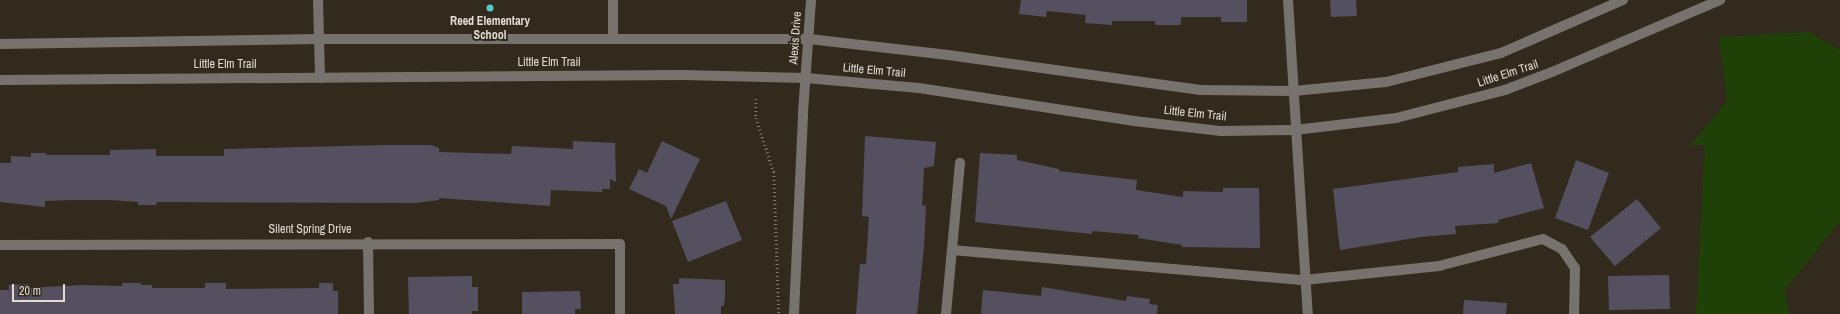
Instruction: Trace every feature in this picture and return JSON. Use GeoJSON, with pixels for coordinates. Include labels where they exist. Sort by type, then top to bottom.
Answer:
{"type":"FeatureCollection","features":[{"type":"Feature","properties":{"kind":"street"},"geometry":{"type":"LineString","coordinates":[[318,0],[320,78]]}},
{"type":"Feature","properties":{"kind":"street"},"geometry":{"type":"LineString","coordinates":[[613,0],[613,38]]}},
{"type":"Feature","properties":{"kind":"street","name":"Alexis Drive"},"geometry":{"type":"LineString","coordinates":[[794,314],[811,0]]}},
{"type":"Feature","properties":{"kind":"street"},"geometry":{"type":"LineString","coordinates":[[1288,0],[1294,91],[1294,130],[1299,165],[1304,280],[1308,314]]}},
{"type":"Feature","properties":{"kind":"street","name":"Little Elm Trail"},"geometry":{"type":"LineString","coordinates":[[0,44],[319,39],[613,38],[809,40],[948,55],[1199,90],[1294,91],[1386,82],[1501,53],[1623,0]]}},
{"type":"Feature","properties":{"kind":"street","name":"Little Elm Trail"},"geometry":{"type":"LineString","coordinates":[[0,80],[682,75],[806,78],[919,88],[1134,121],[1221,131],[1294,130],[1396,118],[1505,90],[1552,72],[1720,0]]}},
{"type":"Feature","properties":{"kind":"street"},"geometry":{"type":"LineString","coordinates":[[946,314],[960,163]]}},
{"type":"Feature","properties":{"kind":"street"},"geometry":{"type":"LineString","coordinates":[[952,250],[1304,280],[1439,266],[1542,239],[1562,249],[1575,268],[1574,314]]}},
{"type":"Feature","properties":{"kind":"street"},"geometry":{"type":"LineString","coordinates":[[368,242],[369,314]]}},
{"type":"Feature","properties":{"kind":"street","name":"Silent Spring Drive"},"geometry":{"type":"LineString","coordinates":[[0,245],[368,242],[620,244],[620,314]]}},
{"type":"Feature","properties":{"kind":"path"},"geometry":{"type":"LineString","coordinates":[[756,99],[756,118],[774,172],[778,314]]}},
{"type":"Feature","properties":{"kind":"green space"},"geometry":{"type":"Polygon","coordinates":[[[1809,32],[1840,50],[1840,221],[1785,290],[1789,314],[1696,314],[1705,145],[1690,146],[1727,101],[1719,37],[1809,32]]]}},
{"type":"Feature","properties":{"kind":"building"},"geometry":{"type":"Polygon","coordinates":[[[1021,0],[1247,0],[1247,22],[1221,22],[1221,17],[1181,17],[1181,25],[1155,25],[1155,21],[1112,21],[1112,25],[1085,23],[1086,15],[1047,11],[1046,17],[1019,14],[1021,0]]]}},
{"type":"Feature","properties":{"kind":"building"},"geometry":{"type":"Polygon","coordinates":[[[1330,0],[1356,0],[1357,16],[1331,17],[1330,0]]]}},
{"type":"Feature","properties":{"kind":"building"},"geometry":{"type":"Polygon","coordinates":[[[865,136],[936,142],[934,166],[924,168],[922,206],[926,205],[924,247],[917,314],[856,314],[860,264],[866,264],[869,217],[862,216],[865,136]]]}},
{"type":"Feature","properties":{"kind":"building"},"geometry":{"type":"Polygon","coordinates":[[[573,141],[615,143],[616,182],[610,179],[610,189],[602,189],[602,192],[551,190],[550,206],[439,198],[439,200],[415,203],[157,202],[156,205],[138,205],[138,202],[110,200],[72,200],[45,201],[45,207],[0,202],[0,163],[11,163],[11,156],[31,157],[31,153],[46,153],[46,155],[110,155],[110,150],[156,149],[156,156],[224,156],[224,149],[431,145],[439,148],[439,152],[511,154],[512,146],[573,149],[573,141]]]}},
{"type":"Feature","properties":{"kind":"building"},"geometry":{"type":"Polygon","coordinates":[[[662,141],[700,159],[671,219],[666,206],[629,189],[639,169],[647,173],[662,141]]]}},
{"type":"Feature","properties":{"kind":"building"},"geometry":{"type":"Polygon","coordinates":[[[980,153],[1017,155],[1017,160],[1059,169],[1059,171],[1137,180],[1136,190],[1183,197],[1183,191],[1223,192],[1223,188],[1259,188],[1260,248],[1182,247],[1182,245],[1138,238],[1139,235],[1092,231],[1092,234],[975,222],[980,153]]]}},
{"type":"Feature","properties":{"kind":"building"},"geometry":{"type":"Polygon","coordinates":[[[1576,160],[1609,173],[1588,230],[1555,218],[1576,160]]]}},
{"type":"Feature","properties":{"kind":"building"},"geometry":{"type":"Polygon","coordinates":[[[1531,163],[1544,208],[1498,220],[1499,223],[1455,226],[1456,234],[1421,237],[1340,250],[1333,189],[1458,172],[1458,167],[1494,164],[1494,173],[1531,163]]]}},
{"type":"Feature","properties":{"kind":"building"},"geometry":{"type":"Polygon","coordinates":[[[1637,199],[1661,228],[1615,266],[1590,237],[1637,199]]]}},
{"type":"Feature","properties":{"kind":"building"},"geometry":{"type":"Polygon","coordinates":[[[726,201],[742,240],[688,262],[672,221],[726,201]]]}},
{"type":"Feature","properties":{"kind":"building"},"geometry":{"type":"Polygon","coordinates":[[[1669,275],[1670,309],[1609,310],[1608,276],[1669,275]]]}},
{"type":"Feature","properties":{"kind":"building"},"geometry":{"type":"Polygon","coordinates":[[[472,276],[472,287],[478,287],[478,311],[472,311],[472,314],[409,314],[408,277],[472,276]]]}},
{"type":"Feature","properties":{"kind":"building"},"geometry":{"type":"Polygon","coordinates":[[[679,278],[725,280],[724,306],[721,306],[721,314],[675,314],[673,284],[679,284],[679,278]]]}},
{"type":"Feature","properties":{"kind":"building"},"geometry":{"type":"Polygon","coordinates":[[[122,283],[141,283],[141,285],[152,285],[152,288],[205,288],[205,283],[226,283],[226,289],[319,288],[319,283],[333,283],[333,291],[338,291],[338,314],[0,314],[0,290],[9,290],[9,285],[29,284],[29,288],[81,285],[122,286],[122,283]]]}},
{"type":"Feature","properties":{"kind":"building"},"geometry":{"type":"Polygon","coordinates":[[[1042,287],[1126,301],[1127,296],[1150,299],[1149,304],[1158,305],[1157,314],[981,314],[983,290],[1041,296],[1042,287]]]}},
{"type":"Feature","properties":{"kind":"building"},"geometry":{"type":"Polygon","coordinates":[[[580,291],[581,309],[575,309],[575,314],[522,314],[522,292],[580,291]]]}},
{"type":"Feature","properties":{"kind":"building"},"geometry":{"type":"Polygon","coordinates":[[[1464,300],[1507,303],[1506,314],[1463,314],[1464,300]]]}},
{"type":"Feature","properties":{"kind":"place","name":"Reed Elementary School"},"geometry":{"type":"Point","coordinates":[490,8]}}]}
